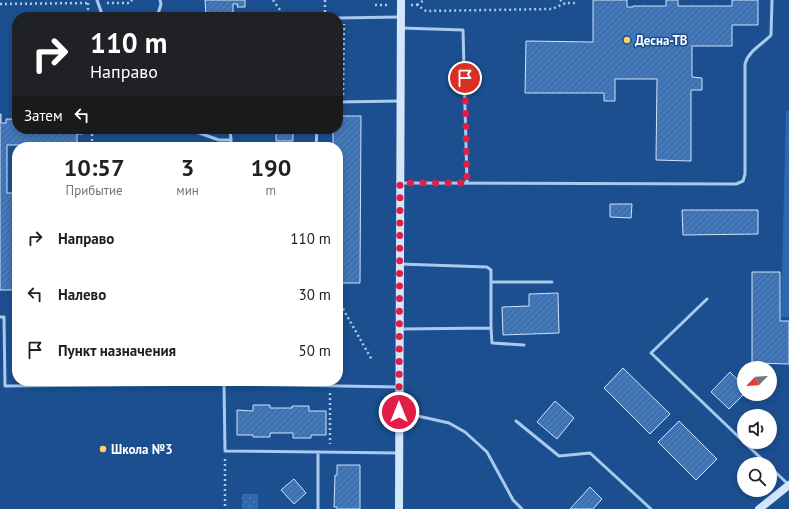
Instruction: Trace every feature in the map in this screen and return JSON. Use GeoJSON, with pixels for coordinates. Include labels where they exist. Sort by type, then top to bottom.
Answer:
{"type":"FeatureCollection","features":[{"type":"Feature","properties":{"kind":"street"},"geometry":{"type":"LineString","coordinates":[[399,509],[401,0]]}},
{"type":"Feature","properties":{"kind":"street"},"geometry":{"type":"LineString","coordinates":[[759,509],[789,485]]}},
{"type":"Feature","properties":{"kind":"lane"},"geometry":{"type":"LineString","coordinates":[[158,12],[161,4],[160,0]]}},
{"type":"Feature","properties":{"kind":"lane"},"geometry":{"type":"LineString","coordinates":[[400,183],[736,184],[743,181],[745,174],[745,64],[749,54],[771,35],[772,0]]}},
{"type":"Feature","properties":{"kind":"lane"},"geometry":{"type":"LineString","coordinates":[[97,1],[101,12]]}},
{"type":"Feature","properties":{"kind":"lane"},"geometry":{"type":"LineString","coordinates":[[344,18],[401,17]]}},
{"type":"Feature","properties":{"kind":"lane"},"geometry":{"type":"LineString","coordinates":[[401,28],[463,30],[467,183]]}},
{"type":"Feature","properties":{"kind":"lane"},"geometry":{"type":"LineString","coordinates":[[343,102],[400,101]]}},
{"type":"Feature","properties":{"kind":"lane"},"geometry":{"type":"LineString","coordinates":[[202,134],[219,140],[231,140],[230,134]]}},
{"type":"Feature","properties":{"kind":"lane"},"geometry":{"type":"LineString","coordinates":[[400,264],[487,267],[491,270],[492,343],[524,345]]}},
{"type":"Feature","properties":{"kind":"lane"},"geometry":{"type":"LineString","coordinates":[[491,282],[552,282]]}},
{"type":"Feature","properties":{"kind":"lane"},"geometry":{"type":"LineString","coordinates":[[707,299],[651,353],[737,435]]}},
{"type":"Feature","properties":{"kind":"lane"},"geometry":{"type":"LineString","coordinates":[[0,317],[4,317],[5,386]]}},
{"type":"Feature","properties":{"kind":"lane"},"geometry":{"type":"LineString","coordinates":[[399,328],[491,328]]}},
{"type":"Feature","properties":{"kind":"lane"},"geometry":{"type":"LineString","coordinates":[[0,386],[12,386]]}},
{"type":"Feature","properties":{"kind":"lane"},"geometry":{"type":"LineString","coordinates":[[224,386],[225,451],[399,453]]}},
{"type":"Feature","properties":{"kind":"lane"},"geometry":{"type":"LineString","coordinates":[[329,386],[399,387]]}},
{"type":"Feature","properties":{"kind":"lane"},"geometry":{"type":"LineString","coordinates":[[399,412],[449,423],[465,432],[487,452],[513,500],[522,509]]}},
{"type":"Feature","properties":{"kind":"lane"},"geometry":{"type":"LineString","coordinates":[[516,421],[559,456],[590,453],[651,509]]}},
{"type":"Feature","properties":{"kind":"lane"},"geometry":{"type":"LineString","coordinates":[[751,449],[760,457]]}},
{"type":"Feature","properties":{"kind":"lane"},"geometry":{"type":"LineString","coordinates":[[318,452],[318,509]]}},
{"type":"Feature","properties":{"kind":"lane"},"geometry":{"type":"LineString","coordinates":[[777,473],[789,485]]}},
{"type":"Feature","properties":{"kind":"path"},"geometry":{"type":"LineString","coordinates":[[0,4],[88,3],[97,1],[130,3],[132,0]]}},
{"type":"Feature","properties":{"kind":"path"},"geometry":{"type":"LineString","coordinates":[[273,0],[281,12]]}},
{"type":"Feature","properties":{"kind":"path"},"geometry":{"type":"LineString","coordinates":[[325,0],[325,12]]}},
{"type":"Feature","properties":{"kind":"path"},"geometry":{"type":"LineString","coordinates":[[417,5],[424,0]]}},
{"type":"Feature","properties":{"kind":"path"},"geometry":{"type":"LineString","coordinates":[[560,0],[566,3]]}},
{"type":"Feature","properties":{"kind":"path"},"geometry":{"type":"LineString","coordinates":[[409,5],[417,5],[426,11],[552,9],[566,3],[578,2]]}},
{"type":"Feature","properties":{"kind":"path"},"geometry":{"type":"LineString","coordinates":[[88,3],[88,12]]}},
{"type":"Feature","properties":{"kind":"path"},"geometry":{"type":"LineString","coordinates":[[375,5],[393,5]]}},
{"type":"Feature","properties":{"kind":"path"},"geometry":{"type":"LineString","coordinates":[[343,102],[344,18]]}},
{"type":"Feature","properties":{"kind":"path"},"geometry":{"type":"LineString","coordinates":[[343,309],[372,360]]}},
{"type":"Feature","properties":{"kind":"path"},"geometry":{"type":"LineString","coordinates":[[329,386],[330,452]]}},
{"type":"Feature","properties":{"kind":"path"},"geometry":{"type":"LineString","coordinates":[[225,451],[225,509]]}},
{"type":"Feature","properties":{"kind":"shaded area"},"geometry":{"type":"Polygon","coordinates":[[[786,111],[789,111],[789,317],[781,317],[786,111]]]}},
{"type":"Feature","properties":{"kind":"shaded area"},"geometry":{"type":"Polygon","coordinates":[[[242,494],[258,494],[258,509],[242,509],[242,494]]]}},
{"type":"Feature","properties":{"kind":"building"},"geometry":{"type":"Polygon","coordinates":[[[205,0],[245,0],[245,7],[237,7],[238,4],[233,4],[233,12],[206,12],[205,0]]]}},
{"type":"Feature","properties":{"kind":"building"},"geometry":{"type":"Polygon","coordinates":[[[593,0],[627,0],[627,7],[633,7],[666,6],[666,0],[678,0],[678,6],[732,6],[732,0],[758,0],[758,25],[732,25],[732,46],[692,46],[692,77],[702,78],[702,90],[691,90],[691,161],[656,160],[657,79],[615,79],[615,101],[604,101],[604,93],[525,93],[526,41],[593,42],[593,0]]]}},
{"type":"Feature","properties":{"kind":"building"},"geometry":{"type":"Polygon","coordinates":[[[1,114],[1,123],[6,123],[6,119],[12,119],[12,134],[77,134],[77,142],[12,142],[12,145],[7,145],[7,193],[12,193],[12,290],[0,290],[1,114]]]}},
{"type":"Feature","properties":{"kind":"building"},"geometry":{"type":"Polygon","coordinates":[[[343,116],[361,116],[360,283],[343,283],[343,142],[333,142],[333,134],[343,134],[343,116]]]}},
{"type":"Feature","properties":{"kind":"building"},"geometry":{"type":"Polygon","coordinates":[[[276,134],[293,134],[293,141],[276,141],[276,134]]]}},
{"type":"Feature","properties":{"kind":"building"},"geometry":{"type":"Polygon","coordinates":[[[610,204],[632,204],[631,218],[610,217],[610,204]]]}},
{"type":"Feature","properties":{"kind":"building"},"geometry":{"type":"Polygon","coordinates":[[[682,210],[758,210],[758,234],[683,235],[682,210]]]}},
{"type":"Feature","properties":{"kind":"building"},"geometry":{"type":"Polygon","coordinates":[[[752,272],[780,272],[780,321],[789,321],[789,364],[777,364],[777,361],[752,361],[752,272]]]}},
{"type":"Feature","properties":{"kind":"building"},"geometry":{"type":"Polygon","coordinates":[[[558,293],[559,333],[503,335],[502,307],[529,306],[529,294],[558,293]]]}},
{"type":"Feature","properties":{"kind":"building"},"geometry":{"type":"Polygon","coordinates":[[[623,368],[670,414],[650,434],[604,388],[623,368]]]}},
{"type":"Feature","properties":{"kind":"building"},"geometry":{"type":"Polygon","coordinates":[[[730,372],[737,379],[737,401],[729,409],[711,392],[730,372]]]}},
{"type":"Feature","properties":{"kind":"building"},"geometry":{"type":"Polygon","coordinates":[[[555,401],[574,418],[557,439],[537,422],[555,401]]]}},
{"type":"Feature","properties":{"kind":"building"},"geometry":{"type":"Polygon","coordinates":[[[253,405],[270,405],[270,408],[309,406],[309,411],[326,411],[326,435],[311,435],[311,438],[293,438],[293,433],[270,433],[270,437],[237,435],[237,410],[253,411],[253,405]]]}},
{"type":"Feature","properties":{"kind":"building"},"geometry":{"type":"Polygon","coordinates":[[[679,421],[717,459],[696,480],[658,442],[679,421]]]}},
{"type":"Feature","properties":{"kind":"building"},"geometry":{"type":"Polygon","coordinates":[[[337,465],[360,465],[360,509],[337,509],[337,507],[334,507],[335,475],[337,475],[337,465]]]}},
{"type":"Feature","properties":{"kind":"building"},"geometry":{"type":"Polygon","coordinates":[[[294,479],[306,493],[294,504],[281,490],[294,479]]]}},
{"type":"Feature","properties":{"kind":"building"},"geometry":{"type":"Polygon","coordinates":[[[590,487],[602,499],[593,509],[570,509],[590,487]]]}},
{"type":"Feature","properties":{"kind":"place","name":"Десна-ТВ"},"geometry":{"type":"Point","coordinates":[627,40]}},
{"type":"Feature","properties":{"kind":"place","name":"Школа №3"},"geometry":{"type":"Point","coordinates":[103,449]}},
{"type":"Feature","properties":{"kind":"route"},"geometry":{"type":"LineString","coordinates":[[399,412],[400,183],[467,183],[465,78]]}}]}
